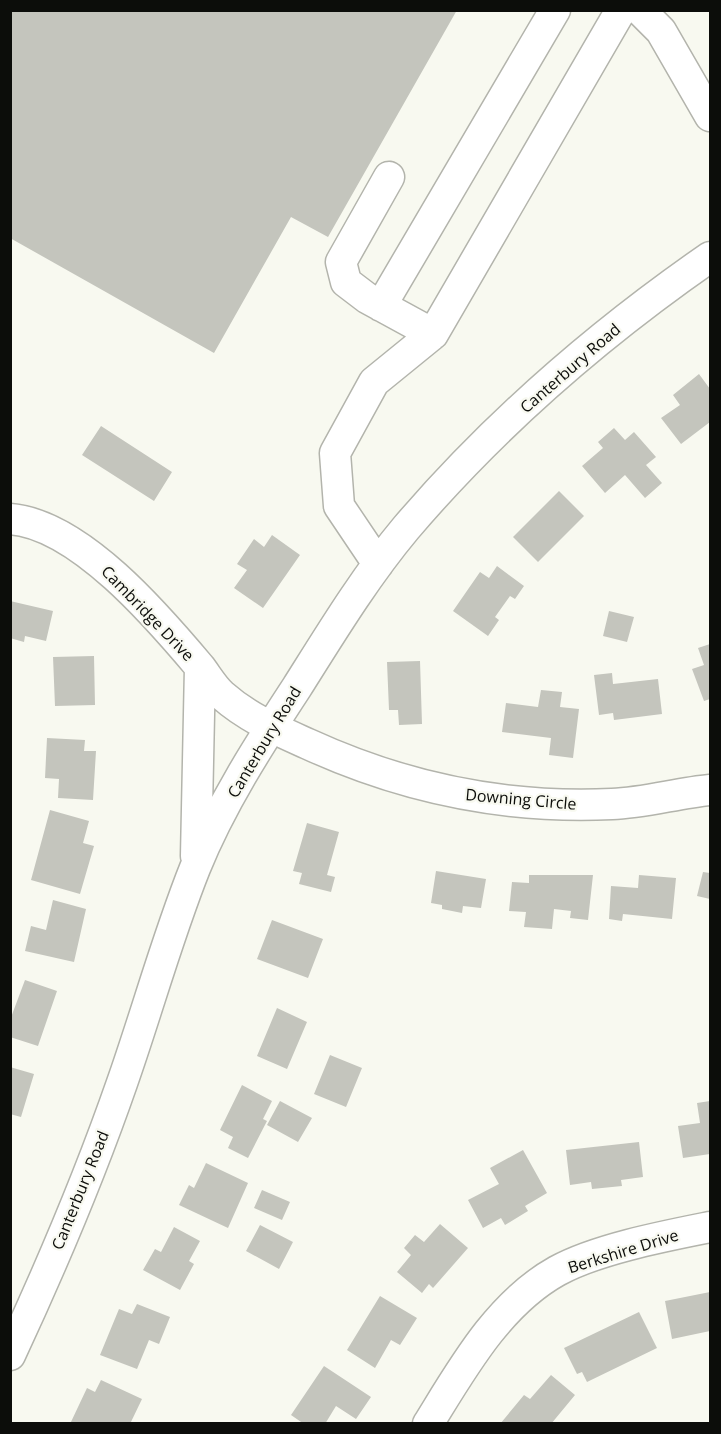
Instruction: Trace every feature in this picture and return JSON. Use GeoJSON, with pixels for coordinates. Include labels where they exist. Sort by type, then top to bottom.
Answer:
{"type":"FeatureCollection","features":[{"type":"Feature","properties":{"kind":"street"},"geometry":{"type":"LineString","coordinates":[[381,306],[555,10]]}},
{"type":"Feature","properties":{"kind":"street"},"geometry":{"type":"LineString","coordinates":[[378,564],[339,506],[335,453],[374,382],[433,334],[621,10]]}},
{"type":"Feature","properties":{"kind":"street"},"geometry":{"type":"LineString","coordinates":[[640,10],[661,31],[711,116]]}},
{"type":"Feature","properties":{"kind":"street"},"geometry":{"type":"LineString","coordinates":[[389,177],[341,262],[346,282],[381,306],[433,334]]}},
{"type":"Feature","properties":{"kind":"street","name":"Canterbury Road"},"geometry":{"type":"LineString","coordinates":[[10,1355],[46,1274],[121,1088],[195,867],[235,786],[271,727],[378,564],[407,527],[492,437],[564,371],[659,293],[711,257]]}},
{"type":"Feature","properties":{"kind":"street","name":"Cambridge Drive"},"geometry":{"type":"LineString","coordinates":[[10,519],[45,529],[99,562],[122,582],[200,667],[220,693],[250,718],[271,727]]}},
{"type":"Feature","properties":{"kind":"street"},"geometry":{"type":"LineString","coordinates":[[195,867],[200,667]]}},
{"type":"Feature","properties":{"kind":"street","name":"Downing Circle"},"geometry":{"type":"LineString","coordinates":[[271,727],[339,758],[387,776],[464,795],[558,804],[614,804],[711,790]]}},
{"type":"Feature","properties":{"kind":"street","name":"Berkshire Drive"},"geometry":{"type":"LineString","coordinates":[[428,1424],[495,1324],[513,1304],[557,1271],[613,1251],[711,1227]]}},
{"type":"Feature","properties":{"kind":"building"},"geometry":{"type":"Polygon","coordinates":[[[10,10],[457,10],[328,237],[291,217],[214,353],[10,238],[10,10]]]}},
{"type":"Feature","properties":{"kind":"building"},"geometry":{"type":"Polygon","coordinates":[[[699,374],[710,389],[710,422],[681,444],[661,418],[680,405],[673,395],[699,374]]]}},
{"type":"Feature","properties":{"kind":"building"},"geometry":{"type":"Polygon","coordinates":[[[101,426],[172,472],[154,501],[82,455],[101,426]]]}},
{"type":"Feature","properties":{"kind":"building"},"geometry":{"type":"Polygon","coordinates":[[[614,428],[625,440],[634,432],[656,457],[646,465],[662,483],[645,498],[625,475],[605,493],[582,466],[603,448],[598,442],[614,428]]]}},
{"type":"Feature","properties":{"kind":"building"},"geometry":{"type":"Polygon","coordinates":[[[559,491],[584,516],[538,562],[513,537],[559,491]]]}},
{"type":"Feature","properties":{"kind":"building"},"geometry":{"type":"Polygon","coordinates":[[[272,535],[300,555],[263,608],[234,588],[247,570],[237,564],[254,539],[264,547],[272,535]]]}},
{"type":"Feature","properties":{"kind":"building"},"geometry":{"type":"Polygon","coordinates":[[[497,566],[524,586],[515,599],[510,596],[495,617],[499,620],[488,636],[453,611],[480,572],[489,578],[497,566]]]}},
{"type":"Feature","properties":{"kind":"building"},"geometry":{"type":"Polygon","coordinates":[[[10,601],[53,611],[46,641],[25,636],[24,642],[10,638],[10,601]]]}},
{"type":"Feature","properties":{"kind":"building"},"geometry":{"type":"Polygon","coordinates":[[[609,611],[634,617],[627,642],[603,636],[609,611]]]}},
{"type":"Feature","properties":{"kind":"building"},"geometry":{"type":"Polygon","coordinates":[[[710,644],[710,699],[704,701],[692,669],[704,665],[698,648],[710,644]]]}},
{"type":"Feature","properties":{"kind":"building"},"geometry":{"type":"Polygon","coordinates":[[[94,656],[95,705],[55,706],[53,657],[94,656]]]}},
{"type":"Feature","properties":{"kind":"building"},"geometry":{"type":"Polygon","coordinates":[[[420,661],[422,724],[399,725],[398,710],[389,710],[387,662],[420,661]]]}},
{"type":"Feature","properties":{"kind":"building"},"geometry":{"type":"Polygon","coordinates":[[[612,673],[613,684],[658,679],[662,714],[614,720],[613,713],[599,715],[594,675],[612,673]]]}},
{"type":"Feature","properties":{"kind":"building"},"geometry":{"type":"Polygon","coordinates":[[[541,690],[562,692],[560,707],[579,709],[573,758],[549,755],[551,738],[502,732],[506,703],[538,707],[541,690]]]}},
{"type":"Feature","properties":{"kind":"building"},"geometry":{"type":"Polygon","coordinates":[[[47,738],[85,740],[84,751],[96,751],[93,800],[58,798],[59,779],[45,778],[47,738]]]}},
{"type":"Feature","properties":{"kind":"building"},"geometry":{"type":"Polygon","coordinates":[[[50,810],[89,821],[83,843],[94,846],[80,894],[31,880],[50,810]]]}},
{"type":"Feature","properties":{"kind":"building"},"geometry":{"type":"Polygon","coordinates":[[[307,823],[339,832],[327,875],[335,877],[331,892],[299,884],[302,873],[293,871],[307,823]]]}},
{"type":"Feature","properties":{"kind":"building"},"geometry":{"type":"Polygon","coordinates":[[[436,871],[486,879],[481,908],[463,906],[462,913],[442,909],[442,905],[431,903],[436,871]]]}},
{"type":"Feature","properties":{"kind":"building"},"geometry":{"type":"Polygon","coordinates":[[[703,872],[710,873],[710,899],[697,896],[703,872]]]}},
{"type":"Feature","properties":{"kind":"building"},"geometry":{"type":"Polygon","coordinates":[[[529,875],[593,875],[588,920],[570,918],[571,911],[554,909],[552,929],[524,927],[526,912],[509,911],[512,882],[529,883],[529,875]]]}},
{"type":"Feature","properties":{"kind":"building"},"geometry":{"type":"Polygon","coordinates":[[[639,875],[676,878],[672,919],[623,914],[622,921],[609,919],[611,886],[638,888],[639,875]]]}},
{"type":"Feature","properties":{"kind":"building"},"geometry":{"type":"Polygon","coordinates":[[[53,900],[86,909],[74,962],[25,951],[31,926],[46,930],[53,900]]]}},
{"type":"Feature","properties":{"kind":"building"},"geometry":{"type":"Polygon","coordinates":[[[272,920],[323,939],[308,978],[257,959],[272,920]]]}},
{"type":"Feature","properties":{"kind":"building"},"geometry":{"type":"Polygon","coordinates":[[[25,980],[57,991],[38,1046],[10,1037],[10,1020],[25,980]]]}},
{"type":"Feature","properties":{"kind":"building"},"geometry":{"type":"Polygon","coordinates":[[[277,1008],[307,1022],[287,1069],[257,1056],[277,1008]]]}},
{"type":"Feature","properties":{"kind":"building"},"geometry":{"type":"Polygon","coordinates":[[[330,1055],[362,1068],[346,1107],[314,1094],[330,1055]]]}},
{"type":"Feature","properties":{"kind":"building"},"geometry":{"type":"Polygon","coordinates":[[[10,1067],[34,1074],[21,1117],[10,1114],[10,1067]]]}},
{"type":"Feature","properties":{"kind":"building"},"geometry":{"type":"Polygon","coordinates":[[[242,1085],[272,1101],[263,1119],[267,1121],[248,1158],[228,1148],[233,1137],[220,1130],[242,1085]]]}},
{"type":"Feature","properties":{"kind":"building"},"geometry":{"type":"Polygon","coordinates":[[[280,1101],[312,1118],[298,1142],[267,1125],[280,1101]]]}},
{"type":"Feature","properties":{"kind":"building"},"geometry":{"type":"Polygon","coordinates":[[[710,1101],[710,1154],[683,1158],[678,1126],[700,1123],[697,1103],[710,1101]]]}},
{"type":"Feature","properties":{"kind":"building"},"geometry":{"type":"Polygon","coordinates":[[[639,1142],[643,1177],[621,1180],[622,1186],[592,1189],[591,1182],[570,1185],[566,1150],[639,1142]]]}},
{"type":"Feature","properties":{"kind":"building"},"geometry":{"type":"Polygon","coordinates":[[[523,1150],[547,1193],[525,1206],[528,1211],[505,1225],[501,1218],[483,1228],[468,1200],[499,1184],[490,1168],[523,1150]]]}},
{"type":"Feature","properties":{"kind":"building"},"geometry":{"type":"Polygon","coordinates":[[[206,1163],[248,1183],[228,1228],[179,1205],[189,1185],[194,1188],[206,1163]]]}},
{"type":"Feature","properties":{"kind":"building"},"geometry":{"type":"Polygon","coordinates":[[[262,1190],[290,1202],[282,1220],[254,1208],[262,1190]]]}},
{"type":"Feature","properties":{"kind":"building"},"geometry":{"type":"Polygon","coordinates":[[[440,1224],[468,1248],[433,1288],[429,1284],[422,1293],[397,1272],[411,1255],[404,1248],[415,1235],[424,1242],[440,1224]]]}},
{"type":"Feature","properties":{"kind":"building"},"geometry":{"type":"Polygon","coordinates":[[[260,1225],[293,1242],[279,1269],[246,1251],[260,1225]]]}},
{"type":"Feature","properties":{"kind":"building"},"geometry":{"type":"Polygon","coordinates":[[[174,1227],[200,1241],[189,1261],[194,1264],[180,1290],[143,1270],[155,1249],[161,1252],[174,1227]]]}},
{"type":"Feature","properties":{"kind":"building"},"geometry":{"type":"Polygon","coordinates":[[[710,1292],[710,1331],[672,1339],[665,1301],[710,1292]]]}},
{"type":"Feature","properties":{"kind":"building"},"geometry":{"type":"Polygon","coordinates":[[[380,1296],[417,1318],[400,1345],[391,1340],[375,1368],[347,1350],[380,1296]]]}},
{"type":"Feature","properties":{"kind":"building"},"geometry":{"type":"Polygon","coordinates":[[[137,1304],[170,1317],[159,1344],[149,1340],[137,1369],[100,1355],[119,1309],[132,1314],[137,1304]]]}},
{"type":"Feature","properties":{"kind":"building"},"geometry":{"type":"Polygon","coordinates":[[[639,1312],[657,1348],[587,1382],[582,1372],[577,1374],[564,1348],[639,1312]]]}},
{"type":"Feature","properties":{"kind":"building"},"geometry":{"type":"Polygon","coordinates":[[[324,1366],[371,1397],[356,1419],[336,1406],[325,1424],[304,1424],[291,1415],[324,1366]]]}},
{"type":"Feature","properties":{"kind":"building"},"geometry":{"type":"Polygon","coordinates":[[[551,1375],[575,1395],[551,1424],[500,1424],[524,1395],[530,1399],[551,1375]]]}},
{"type":"Feature","properties":{"kind":"building"},"geometry":{"type":"Polygon","coordinates":[[[101,1380],[142,1399],[130,1424],[70,1424],[87,1388],[95,1392],[101,1380]]]}}]}
